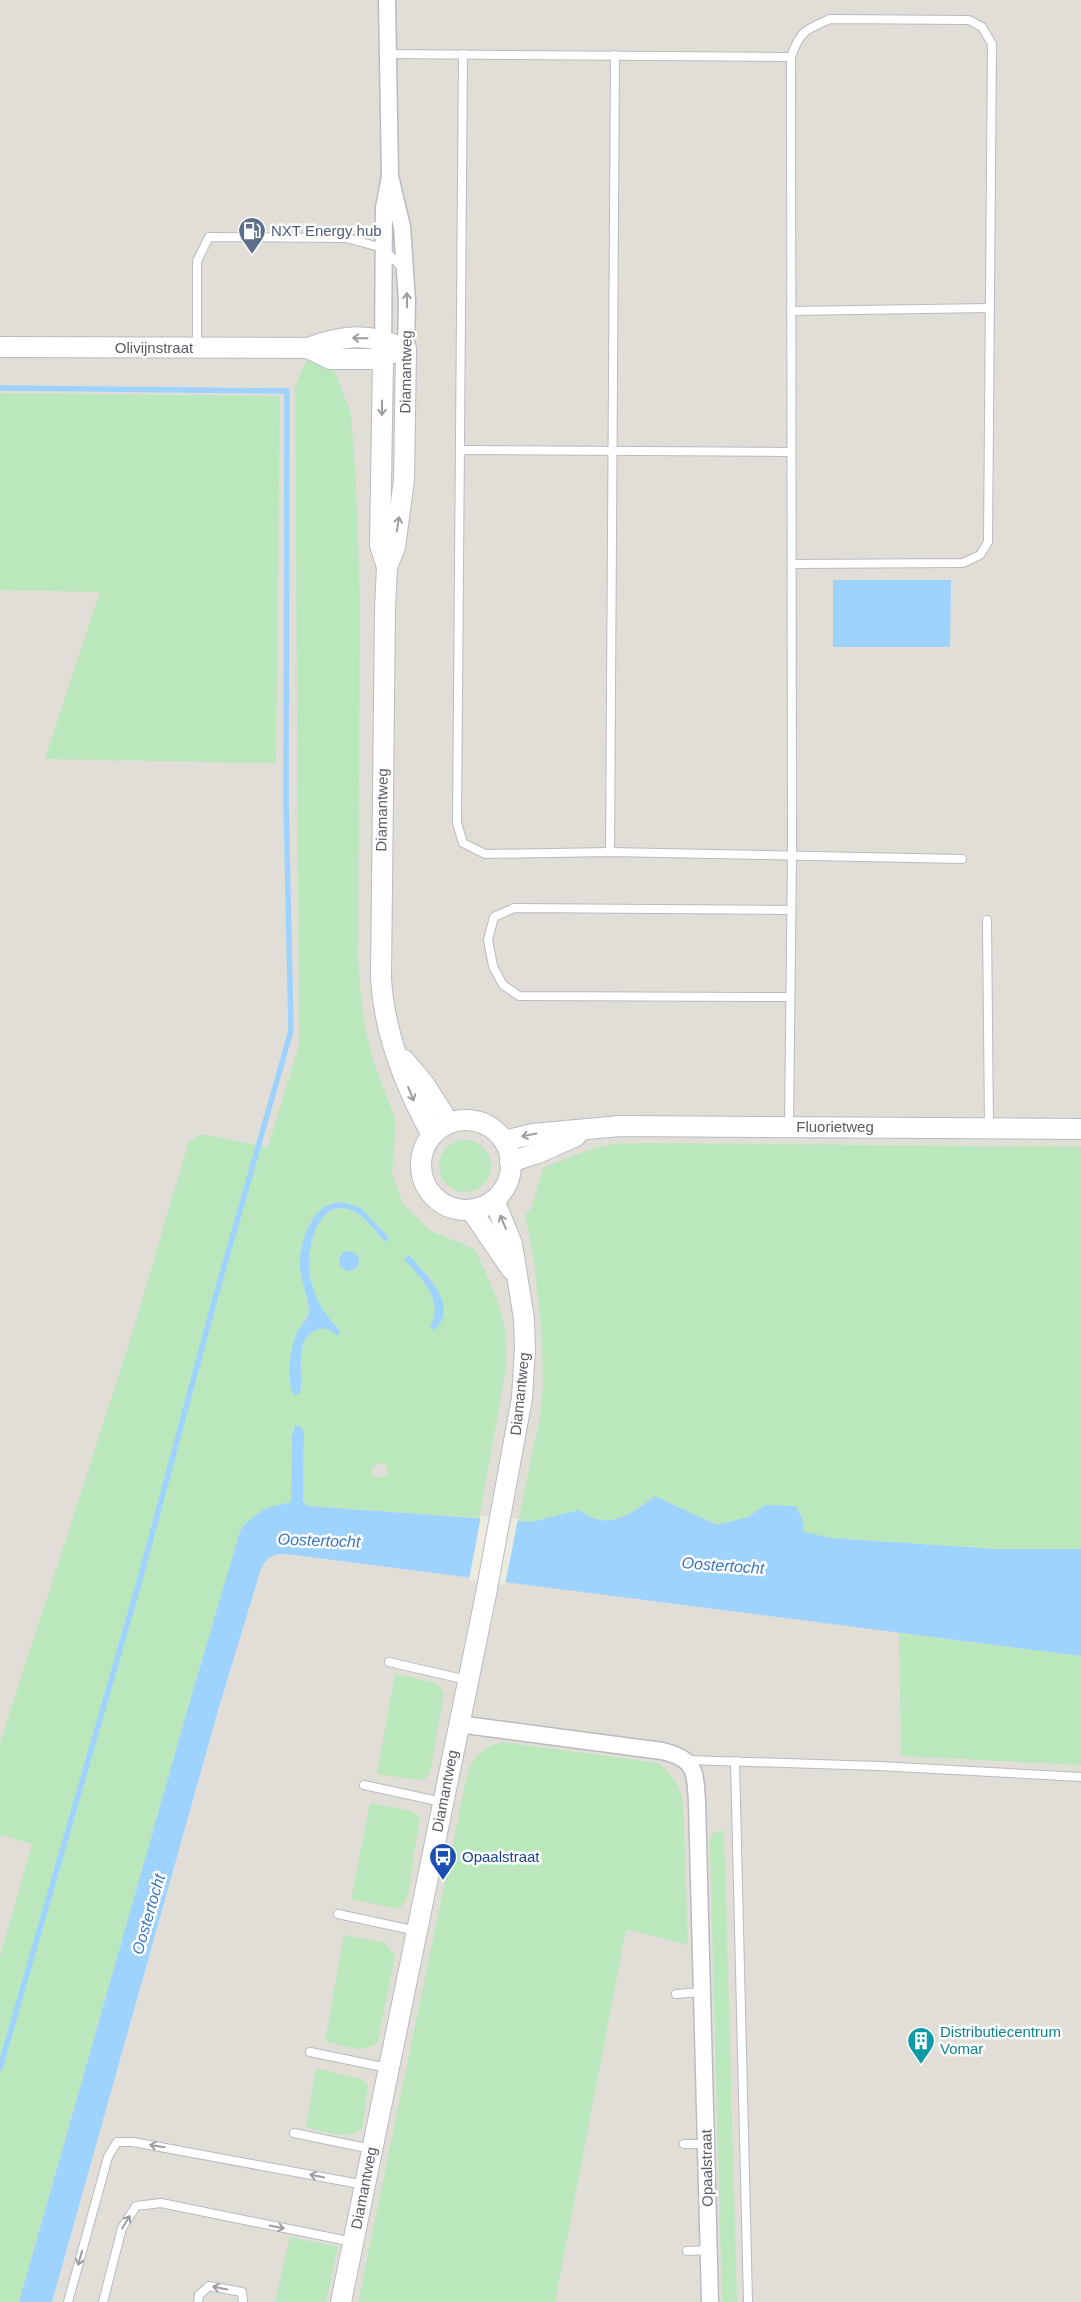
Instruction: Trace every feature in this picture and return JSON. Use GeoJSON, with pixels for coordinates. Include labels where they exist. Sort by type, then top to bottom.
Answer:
{"type":"FeatureCollection","features":[{"type":"Feature","properties":{"kind":"street","name":"Diamantweg"},"geometry":{"type":"LineString","coordinates":[[387,0],[390,176],[402,228],[405,270],[406,349],[404,480],[394,547],[387,567],[383,697],[381,978],[384,1014],[411,1095],[432,1135]]}},
{"type":"Feature","properties":{"kind":"street","name":"Diamantweg"},"geometry":{"type":"LineString","coordinates":[[387,567],[380,545],[384,208],[390,176]]}},
{"type":"Feature","properties":{"kind":"street","name":"Olivijnstraat"},"geometry":{"type":"LineString","coordinates":[[0,347],[308,348],[331,340],[345,338],[382,339],[406,349]]}},
{"type":"Feature","properties":{"kind":"street","name":"Olivijnstraat"},"geometry":{"type":"LineString","coordinates":[[308,348],[330,359],[383,359],[406,349]]}},
{"type":"Feature","properties":{"kind":"street","name":"Diamantweg"},"geometry":{"type":"LineString","coordinates":[[397,1051],[425,1085],[449,1123]]}},
{"type":"Feature","properties":{"kind":"street"},"geometry":{"type":"LineString","coordinates":[[469,1120],[480,1122],[497,1133],[504,1141],[510,1162],[508,1179],[494,1200],[471,1210],[445,1205],[434,1197],[425,1186],[421,1173],[421,1159],[425,1146],[432,1135],[449,1123],[469,1120]]}},
{"type":"Feature","properties":{"kind":"street","name":"Fluorietweg"},"geometry":{"type":"LineString","coordinates":[[504,1141],[533,1134],[620,1126],[1081,1129]]}},
{"type":"Feature","properties":{"kind":"street","name":"Fluorietweg"},"geometry":{"type":"LineString","coordinates":[[510,1162],[538,1153],[589,1130]]}},
{"type":"Feature","properties":{"kind":"street","name":"Diamantweg"},"geometry":{"type":"LineString","coordinates":[[342,2302],[364,2185],[486,1594],[519,1419],[524,1372],[524,1327],[512,1244],[494,1200]]}},
{"type":"Feature","properties":{"kind":"street","name":"Diamantweg"},"geometry":{"type":"LineString","coordinates":[[471,1210],[500,1249],[517,1279]]}},
{"type":"Feature","properties":{"kind":"street"},"geometry":{"type":"LineString","coordinates":[[458,1724],[662,1751],[687,1760]]}},
{"type":"Feature","properties":{"kind":"street","name":"Opaalstraat"},"geometry":{"type":"LineString","coordinates":[[687,1760],[693,1770],[696,1782],[710,2302]]}},
{"type":"Feature","properties":{"kind":"lane"},"geometry":{"type":"LineString","coordinates":[[789,1126],[792,856],[791,57],[798,38],[810,28],[830,19],[968,20],[982,27],[992,44],[988,542],[980,554],[963,564],[792,564]]}},
{"type":"Feature","properties":{"kind":"lane"},"geometry":{"type":"LineString","coordinates":[[387,54],[791,57]]}},
{"type":"Feature","properties":{"kind":"lane"},"geometry":{"type":"LineString","coordinates":[[463,54],[457,823],[463,843],[485,854],[610,852],[962,859]]}},
{"type":"Feature","properties":{"kind":"lane"},"geometry":{"type":"LineString","coordinates":[[610,852],[615,55]]}},
{"type":"Feature","properties":{"kind":"lane"},"geometry":{"type":"LineString","coordinates":[[197,348],[196,261],[209,237],[346,238],[383,248],[405,270]]}},
{"type":"Feature","properties":{"kind":"lane"},"geometry":{"type":"LineString","coordinates":[[791,311],[990,308]]}},
{"type":"Feature","properties":{"kind":"lane"},"geometry":{"type":"LineString","coordinates":[[460,450],[791,452]]}},
{"type":"Feature","properties":{"kind":"lane"},"geometry":{"type":"LineString","coordinates":[[789,996],[519,996],[503,985],[493,966],[488,940],[494,917],[514,908],[791,910]]}},
{"type":"Feature","properties":{"kind":"lane"},"geometry":{"type":"LineString","coordinates":[[988,920],[989,1128]]}},
{"type":"Feature","properties":{"kind":"lane"},"geometry":{"type":"LineString","coordinates":[[389,1662],[468,1680]]}},
{"type":"Feature","properties":{"kind":"lane"},"geometry":{"type":"LineString","coordinates":[[687,1760],[1076,1775],[1081,1777]]}},
{"type":"Feature","properties":{"kind":"lane"},"geometry":{"type":"LineString","coordinates":[[735,1762],[748,2302]]}},
{"type":"Feature","properties":{"kind":"lane"},"geometry":{"type":"LineString","coordinates":[[364,1785],[442,1802]]}},
{"type":"Feature","properties":{"kind":"lane"},"geometry":{"type":"LineString","coordinates":[[338,1914],[417,1931]]}},
{"type":"Feature","properties":{"kind":"lane"},"geometry":{"type":"LineString","coordinates":[[676,1994],[702,1992]]}},
{"type":"Feature","properties":{"kind":"lane"},"geometry":{"type":"LineString","coordinates":[[310,2052],[388,2068]]}},
{"type":"Feature","properties":{"kind":"lane"},"geometry":{"type":"LineString","coordinates":[[294,2133],[372,2149]]}},
{"type":"Feature","properties":{"kind":"lane"},"geometry":{"type":"LineString","coordinates":[[68,2302],[108,2157],[117,2142],[134,2142],[364,2185]]}},
{"type":"Feature","properties":{"kind":"lane"},"geometry":{"type":"LineString","coordinates":[[684,2144],[706,2144]]}},
{"type":"Feature","properties":{"kind":"lane"},"geometry":{"type":"LineString","coordinates":[[103,2302],[122,2228],[136,2206],[161,2204],[354,2242]]}},
{"type":"Feature","properties":{"kind":"lane"},"geometry":{"type":"LineString","coordinates":[[687,2251],[709,2250]]}},
{"type":"Feature","properties":{"kind":"lane"},"geometry":{"type":"LineString","coordinates":[[198,2302],[199,2295],[209,2286],[242,2292],[243,2302]]}},
{"type":"Feature","properties":{"kind":"shaded area"},"geometry":{"type":"Polygon","coordinates":[[[0,0],[1081,0],[1081,2302],[0,2302],[0,0]]]}},
{"type":"Feature","properties":{"kind":"green space"},"geometry":{"type":"Polygon","coordinates":[[[306,361],[331,363],[351,413],[356,485],[360,602],[358,959],[363,1018],[373,1060],[396,1121],[392,1172],[403,1204],[431,1231],[475,1249],[497,1299],[505,1329],[506,1369],[479,1518],[307,1506],[303,1501],[304,1432],[293,1429],[291,1502],[268,1509],[249,1522],[240,1531],[19,2302],[0,2302],[0,1957],[32,1844],[0,1835],[0,1743],[128,1347],[189,1141],[201,1134],[268,1147],[299,1045],[295,386],[306,361]],[[341,1202],[322,1209],[311,1221],[300,1263],[309,1312],[295,1337],[290,1365],[300,1393],[301,1358],[304,1341],[309,1335],[322,1328],[338,1335],[340,1331],[319,1304],[310,1277],[310,1248],[322,1219],[329,1212],[338,1209],[348,1209],[364,1218],[384,1242],[389,1238],[360,1207],[341,1202]],[[341,1253],[340,1264],[358,1267],[359,1259],[341,1253]],[[408,1255],[430,1289],[435,1307],[431,1327],[440,1322],[442,1312],[439,1293],[429,1277],[408,1255]],[[379,1463],[371,1468],[373,1475],[379,1479],[387,1474],[388,1470],[385,1464],[379,1463]]]}},
{"type":"Feature","properties":{"kind":"green space"},"geometry":{"type":"Polygon","coordinates":[[[0,393],[280,396],[276,763],[45,759],[100,592],[0,590],[0,393]]]}},
{"type":"Feature","properties":{"kind":"green space"},"geometry":{"type":"Polygon","coordinates":[[[465,1140],[475,1142],[483,1148],[489,1156],[491,1166],[489,1176],[483,1184],[475,1190],[465,1192],[455,1190],[447,1184],[441,1176],[439,1166],[441,1156],[447,1148],[455,1142],[465,1140]]]}},
{"type":"Feature","properties":{"kind":"green space"},"geometry":{"type":"Polygon","coordinates":[[[613,1144],[1081,1147],[1081,1549],[995,1549],[832,1538],[803,1532],[802,1518],[765,1505],[748,1517],[717,1525],[655,1496],[628,1515],[609,1520],[600,1520],[579,1510],[531,1522],[518,1521],[540,1417],[543,1384],[542,1340],[534,1259],[525,1216],[531,1208],[543,1168],[585,1151],[613,1144]]]}},
{"type":"Feature","properties":{"kind":"green space"},"geometry":{"type":"Polygon","coordinates":[[[899,1633],[1081,1656],[1081,1765],[901,1756],[899,1633]]]}},
{"type":"Feature","properties":{"kind":"green space"},"geometry":{"type":"Polygon","coordinates":[[[395,1674],[437,1683],[444,1694],[430,1772],[425,1779],[418,1780],[377,1774],[395,1674]]]}},
{"type":"Feature","properties":{"kind":"green space"},"geometry":{"type":"Polygon","coordinates":[[[503,1742],[658,1763],[668,1772],[680,1790],[683,1803],[688,1945],[626,1929],[555,2302],[358,2302],[468,1770],[482,1751],[503,1742]]]}},
{"type":"Feature","properties":{"kind":"green space"},"geometry":{"type":"Polygon","coordinates":[[[370,1803],[407,1810],[418,1815],[419,1821],[408,1895],[402,1906],[395,1908],[351,1899],[370,1803]]]}},
{"type":"Feature","properties":{"kind":"green space"},"geometry":{"type":"Polygon","coordinates":[[[724,1830],[737,2302],[722,2302],[710,1838],[714,1833],[724,1830]]]}},
{"type":"Feature","properties":{"kind":"green space"},"geometry":{"type":"Polygon","coordinates":[[[344,1935],[385,1943],[395,1956],[378,2041],[367,2048],[346,2047],[325,2041],[344,1935]]]}},
{"type":"Feature","properties":{"kind":"green space"},"geometry":{"type":"Polygon","coordinates":[[[316,2068],[364,2080],[368,2085],[362,2129],[356,2133],[342,2135],[306,2127],[316,2068]]]}},
{"type":"Feature","properties":{"kind":"green space"},"geometry":{"type":"Polygon","coordinates":[[[290,2237],[338,2247],[326,2302],[275,2302],[290,2237]]]}},
{"type":"Feature","properties":{"kind":"water"},"geometry":{"type":"Polygon","coordinates":[[[833,580],[951,580],[950,647],[833,647],[833,580]]]}},
{"type":"Feature","properties":{"kind":"water"},"geometry":{"type":"Polygon","coordinates":[[[341,1202],[360,1207],[389,1238],[385,1242],[364,1218],[348,1209],[338,1208],[322,1218],[310,1248],[310,1277],[319,1304],[340,1331],[338,1336],[328,1329],[322,1328],[309,1335],[304,1341],[301,1358],[300,1393],[295,1396],[290,1384],[292,1350],[295,1337],[309,1312],[300,1269],[300,1253],[308,1227],[317,1213],[327,1206],[341,1202]]]}},
{"type":"Feature","properties":{"kind":"water"},"geometry":{"type":"Polygon","coordinates":[[[349,1251],[356,1254],[359,1261],[356,1268],[349,1271],[342,1268],[339,1261],[342,1254],[349,1251]]]}},
{"type":"Feature","properties":{"kind":"water"},"geometry":{"type":"Polygon","coordinates":[[[409,1255],[431,1280],[442,1300],[444,1311],[442,1321],[434,1330],[430,1327],[434,1317],[435,1307],[433,1298],[424,1282],[404,1259],[409,1255]]]}},
{"type":"Feature","properties":{"kind":"water","name":"Oostertocht"},"geometry":{"type":"Polygon","coordinates":[[[295,1425],[301,1427],[304,1432],[303,1501],[307,1506],[531,1522],[579,1510],[600,1520],[609,1520],[628,1515],[655,1496],[717,1525],[748,1517],[765,1505],[796,1506],[802,1518],[804,1532],[832,1538],[995,1549],[1081,1549],[1081,1656],[287,1554],[277,1554],[270,1557],[264,1563],[260,1572],[219,1707],[52,2302],[19,2302],[240,1531],[247,1522],[266,1508],[291,1502],[292,1437],[295,1425]]]}},
{"type":"Feature","properties":{"kind":"pier"},"geometry":{"type":"Polygon","coordinates":[[[481,1516],[518,1519],[505,1585],[469,1580],[481,1516]]]}},
{"type":"Feature","properties":{"kind":"waterway"},"geometry":{"type":"LineString","coordinates":[[0,388],[287,391],[286,801],[291,1031],[216,1295],[139,1583],[0,2068]]}},
{"type":"Feature","properties":{"kind":"place","name":"NXT Energy hub"},"geometry":{"type":"Point","coordinates":[252,255]}},
{"type":"Feature","properties":{"kind":"place","name":"Opaalstraat"},"geometry":{"type":"Point","coordinates":[443,1881]}},
{"type":"Feature","properties":{"kind":"place","name":"Distributiecentrum Vomar"},"geometry":{"type":"Point","coordinates":[921,2065]}}]}
